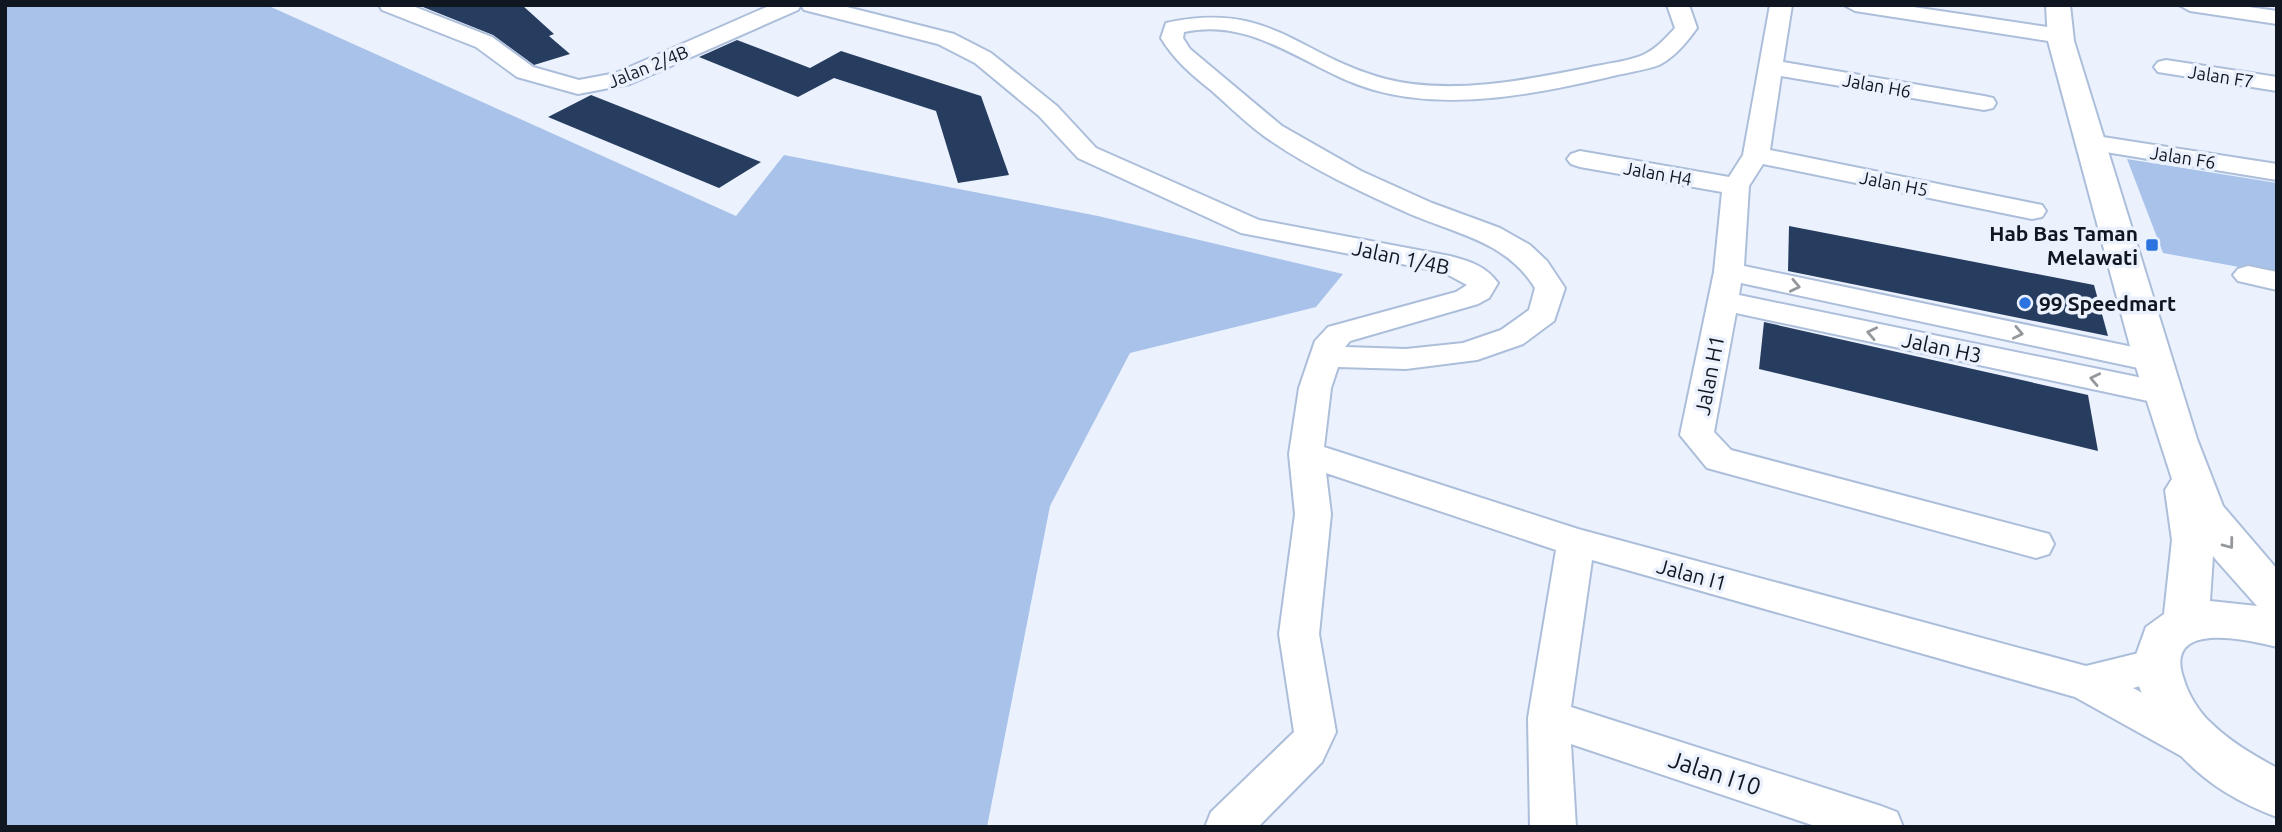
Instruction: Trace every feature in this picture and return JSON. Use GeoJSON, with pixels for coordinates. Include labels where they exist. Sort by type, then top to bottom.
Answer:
{"type":"FeatureCollection","features":[{"type":"Feature","properties":{"kind":"main road"},"geometry":{"type":"LineString","coordinates":[[2059,21],[2090,142],[2177,439],[2205,512],[2232,549],[2277,598]]}},
{"type":"Feature","properties":{"kind":"main road"},"geometry":{"type":"LineString","coordinates":[[2177,439],[2193,540],[2186,624]]}},
{"type":"Feature","properties":{"kind":"main road"},"geometry":{"type":"LineString","coordinates":[[2277,629],[2254,622],[2217,619],[2186,624],[2162,640],[2155,666],[2164,693],[2182,723],[2277,816]]}},
{"type":"Feature","properties":{"kind":"main road"},"geometry":{"type":"LineString","coordinates":[[2220,759],[2277,794]]}},
{"type":"Feature","properties":{"kind":"street","name":"Jalan 2/4B"},"geometry":{"type":"LineString","coordinates":[[390,5],[484,41],[525,72],[578,88],[622,79],[790,5]]}},
{"type":"Feature","properties":{"kind":"street","name":"Jalan 1/4B"},"geometry":{"type":"LineString","coordinates":[[812,5],[858,9],[946,39],[984,58],[1048,111],[1087,153],[1203,208],[1251,227],[1450,265],[1470,272],[1483,283],[1479,292],[1457,302],[1339,334],[1331,341],[1328,357],[1315,388],[1306,454],[1313,514],[1299,634],[1315,732],[1307,749],[1227,827]]}},
{"type":"Feature","properties":{"kind":"street"},"geometry":{"type":"LineString","coordinates":[[1328,357],[1406,359],[1466,352],[1512,337],[1543,314],[1550,288],[1537,267],[1520,251],[1490,234],[1422,209],[1352,177],[1273,131],[1181,53],[1172,38],[1174,28],[1189,18],[1213,12],[1256,16],[1332,62],[1380,84],[1407,89],[1490,89],[1540,84],[1650,60],[1674,43],[1686,28],[1678,5]]}},
{"type":"Feature","properties":{"kind":"street","name":"Jalan H1"},"geometry":{"type":"LineString","coordinates":[[1781,5],[1756,155],[1736,186],[1726,287],[1697,435],[1719,459],[2036,544]]}},
{"type":"Feature","properties":{"kind":"street"},"geometry":{"type":"LineString","coordinates":[[1855,5],[2059,21]]}},
{"type":"Feature","properties":{"kind":"street"},"geometry":{"type":"LineString","coordinates":[[2190,5],[2277,18]]}},
{"type":"Feature","properties":{"kind":"street","name":"Jalan H6"},"geometry":{"type":"LineString","coordinates":[[1771,67],[1984,103]]}},
{"type":"Feature","properties":{"kind":"street","name":"Jalan F7"},"geometry":{"type":"LineString","coordinates":[[2166,67],[2277,85]]}},
{"type":"Feature","properties":{"kind":"street","name":"Jalan F6"},"geometry":{"type":"LineString","coordinates":[[2090,142],[2277,172]]}},
{"type":"Feature","properties":{"kind":"street","name":"Jalan H5"},"geometry":{"type":"LineString","coordinates":[[1756,155],[2032,211]]}},
{"type":"Feature","properties":{"kind":"street","name":"Jalan H4"},"geometry":{"type":"LineString","coordinates":[[1580,159],[1736,186]]}},
{"type":"Feature","properties":{"kind":"street","name":"Jalan H3"},"geometry":{"type":"LineString","coordinates":[[1726,287],[2152,361]]}},
{"type":"Feature","properties":{"kind":"street","name":"Jalan H3"},"geometry":{"type":"LineString","coordinates":[[1726,287],[2162,393]]}},
{"type":"Feature","properties":{"kind":"street"},"geometry":{"type":"LineString","coordinates":[[1306,454],[1576,542],[1549,718],[1553,827]]}},
{"type":"Feature","properties":{"kind":"street","name":"Jalan I1"},"geometry":{"type":"LineString","coordinates":[[1576,542],[2086,683],[2220,759]]}},
{"type":"Feature","properties":{"kind":"street","name":"Jalan I1"},"geometry":{"type":"LineString","coordinates":[[2086,683],[2155,666]]}},
{"type":"Feature","properties":{"kind":"street","name":"Jalan I10"},"geometry":{"type":"LineString","coordinates":[[1549,718],[1881,827]]}},
{"type":"Feature","properties":{"kind":"shaded area"},"geometry":{"type":"Polygon","coordinates":[[[5,5],[271,7],[736,216],[784,155],[1098,216],[1343,274],[1316,307],[1130,353],[1050,506],[987,827],[5,827],[5,5]]]}},
{"type":"Feature","properties":{"kind":"shaded area"},"geometry":{"type":"Polygon","coordinates":[[[2127,159],[2277,183],[2277,274],[2163,253],[2127,159]]]}},
{"type":"Feature","properties":{"kind":"building"},"geometry":{"type":"Polygon","coordinates":[[[418,5],[522,5],[554,34],[549,36],[570,54],[534,65],[493,35],[418,5]]]}},
{"type":"Feature","properties":{"kind":"building"},"geometry":{"type":"Polygon","coordinates":[[[737,40],[810,68],[841,51],[981,96],[1009,175],[958,183],[936,111],[834,78],[798,97],[699,57],[737,40]]]}},
{"type":"Feature","properties":{"kind":"building"},"geometry":{"type":"Polygon","coordinates":[[[591,95],[761,162],[719,188],[548,117],[591,95]]]}},
{"type":"Feature","properties":{"kind":"building"},"geometry":{"type":"Polygon","coordinates":[[[1789,226],[2094,285],[2108,336],[1788,271],[1789,226]]]}},
{"type":"Feature","properties":{"kind":"building"},"geometry":{"type":"Polygon","coordinates":[[[1764,322],[2088,395],[2098,451],[1759,369],[1764,322]]]}},
{"type":"Feature","properties":{"kind":"place","name":"Hab Bas Taman Melawati"},"geometry":{"type":"Point","coordinates":[2152,245]}},
{"type":"Feature","properties":{"kind":"place","name":"99 Speedmart"},"geometry":{"type":"Point","coordinates":[2025,303]}}]}
